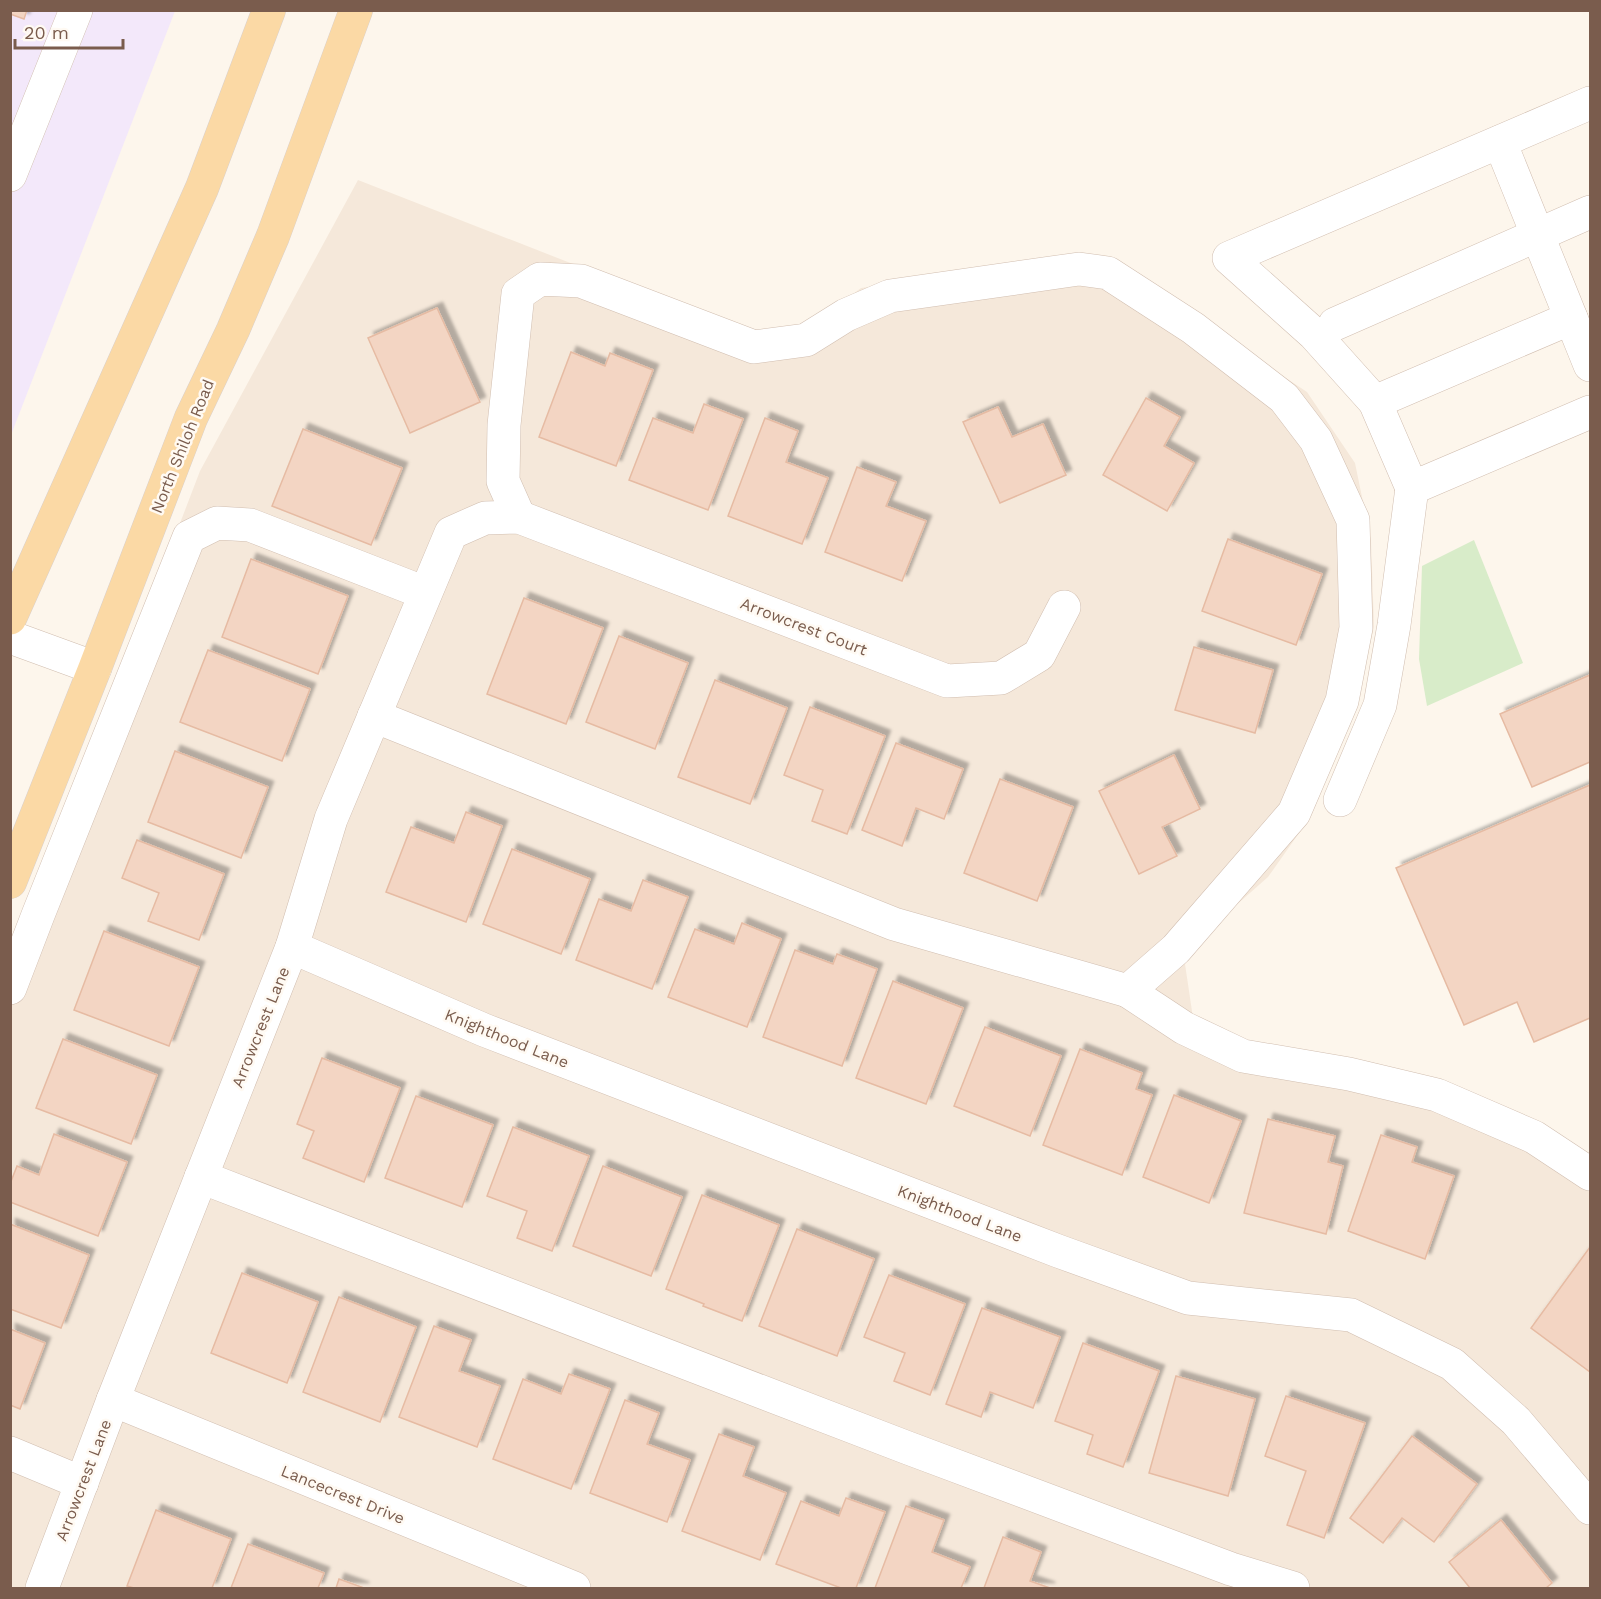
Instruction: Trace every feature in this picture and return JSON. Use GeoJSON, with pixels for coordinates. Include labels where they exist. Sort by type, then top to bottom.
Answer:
{"type":"FeatureCollection","features":[{"type":"Feature","properties":{"kind":"main road"},"geometry":{"type":"LineString","coordinates":[[10,618],[202,188],[269,10]]}},
{"type":"Feature","properties":{"kind":"main road","name":"North Shiloh Road"},"geometry":{"type":"LineString","coordinates":[[10,882],[191,418],[233,330],[273,236],[356,10]]}},
{"type":"Feature","properties":{"kind":"street"},"geometry":{"type":"LineString","coordinates":[[10,175],[76,10]]}},
{"type":"Feature","properties":{"kind":"street"},"geometry":{"type":"LineString","coordinates":[[1340,801],[1380,705],[1394,625],[1412,488],[1375,402],[1314,334],[1229,258],[1590,104]]}},
{"type":"Feature","properties":{"kind":"street"},"geometry":{"type":"LineString","coordinates":[[1500,142],[1590,365]]}},
{"type":"Feature","properties":{"kind":"street"},"geometry":{"type":"LineString","coordinates":[[1335,324],[1590,212]]}},
{"type":"Feature","properties":{"kind":"street"},"geometry":{"type":"LineString","coordinates":[[519,517],[503,481],[504,425],[518,294],[540,279],[581,281],[754,347],[806,340],[846,315],[890,296],[1079,269],[1108,273],[1193,328],[1284,398],[1316,440],[1353,520],[1356,627],[1342,701],[1294,813],[1176,949],[1128,991]]}},
{"type":"Feature","properties":{"kind":"street"},"geometry":{"type":"LineString","coordinates":[[1375,402],[1572,318]]}},
{"type":"Feature","properties":{"kind":"street"},"geometry":{"type":"LineString","coordinates":[[1412,488],[1590,412]]}},
{"type":"Feature","properties":{"kind":"street","name":"Arrowcrest Lane"},"geometry":{"type":"LineString","coordinates":[[42,1588],[113,1400],[292,947],[331,819],[451,533],[485,518],[519,517]]}},
{"type":"Feature","properties":{"kind":"street","name":"Arrowcrest Court"},"geometry":{"type":"LineString","coordinates":[[519,517],[947,681],[1001,678],[1039,655],[1064,607]]}},
{"type":"Feature","properties":{"kind":"street"},"geometry":{"type":"LineString","coordinates":[[10,988],[189,537],[217,523],[250,525],[425,593]]}},
{"type":"Feature","properties":{"kind":"street"},"geometry":{"type":"LineString","coordinates":[[10,637],[95,668]]}},
{"type":"Feature","properties":{"kind":"street"},"geometry":{"type":"LineString","coordinates":[[374,716],[894,924],[1128,991],[1184,1028],[1243,1056],[1349,1074],[1437,1095],[1534,1137],[1590,1174]]}},
{"type":"Feature","properties":{"kind":"street","name":"Knighthood Lane"},"geometry":{"type":"LineString","coordinates":[[292,947],[484,1030],[1188,1298],[1351,1315],[1452,1364],[1516,1421],[1590,1508]]}},
{"type":"Feature","properties":{"kind":"street"},"geometry":{"type":"LineString","coordinates":[[201,1177],[908,1448],[1232,1569],[1293,1588]]}},
{"type":"Feature","properties":{"kind":"street","name":"Lancecrest Drive"},"geometry":{"type":"LineString","coordinates":[[113,1400],[574,1588]]}},
{"type":"Feature","properties":{"kind":"street"},"geometry":{"type":"LineString","coordinates":[[10,1453],[82,1483]]}},
{"type":"Feature","properties":{"kind":"shaded area"},"geometry":{"type":"Polygon","coordinates":[[[11,11],[175,11],[11,435],[11,11]]]}},
{"type":"Feature","properties":{"kind":"shaded area"},"geometry":{"type":"Polygon","coordinates":[[[358,180],[747,332],[807,329],[861,288],[1102,256],[1307,392],[1355,463],[1371,541],[1374,627],[1355,708],[1311,816],[1268,877],[1208,930],[1185,964],[1193,1018],[1226,1044],[1404,1075],[1590,1165],[1590,1588],[11,1588],[10,967],[200,471],[358,180]]]}},
{"type":"Feature","properties":{"kind":"green space"},"geometry":{"type":"Polygon","coordinates":[[[1474,540],[1523,663],[1427,706],[1419,659],[1422,566],[1474,540]]]}},
{"type":"Feature","properties":{"kind":"building"},"geometry":{"type":"Polygon","coordinates":[[[10,10],[27,10],[24,19],[10,14],[10,10]]]}},
{"type":"Feature","properties":{"kind":"building"},"geometry":{"type":"Polygon","coordinates":[[[437,308],[480,402],[410,433],[368,338],[437,308]]]}},
{"type":"Feature","properties":{"kind":"building"},"geometry":{"type":"Polygon","coordinates":[[[571,352],[605,366],[610,353],[653,370],[616,466],[539,437],[571,352]]]}},
{"type":"Feature","properties":{"kind":"building"},"geometry":{"type":"Polygon","coordinates":[[[1146,398],[1180,417],[1164,446],[1194,463],[1167,511],[1103,475],[1146,398]]]}},
{"type":"Feature","properties":{"kind":"building"},"geometry":{"type":"Polygon","coordinates":[[[704,404],[743,419],[708,510],[629,480],[653,418],[693,433],[704,404]]]}},
{"type":"Feature","properties":{"kind":"building"},"geometry":{"type":"Polygon","coordinates":[[[998,407],[1012,437],[1043,424],[1066,475],[1000,503],[963,422],[998,407]]]}},
{"type":"Feature","properties":{"kind":"building"},"geometry":{"type":"Polygon","coordinates":[[[765,418],[798,431],[786,462],[828,478],[802,544],[728,516],[765,418]]]}},
{"type":"Feature","properties":{"kind":"building"},"geometry":{"type":"Polygon","coordinates":[[[303,429],[402,468],[371,545],[272,506],[303,429]]]}},
{"type":"Feature","properties":{"kind":"building"},"geometry":{"type":"Polygon","coordinates":[[[857,467],[896,482],[886,506],[926,521],[902,581],[825,552],[857,467]]]}},
{"type":"Feature","properties":{"kind":"building"},"geometry":{"type":"Polygon","coordinates":[[[1228,539],[1322,574],[1296,645],[1202,611],[1228,539]]]}},
{"type":"Feature","properties":{"kind":"building"},"geometry":{"type":"Polygon","coordinates":[[[251,559],[348,596],[318,674],[222,637],[251,559]]]}},
{"type":"Feature","properties":{"kind":"building"},"geometry":{"type":"Polygon","coordinates":[[[524,598],[603,628],[566,724],[487,694],[524,598]]]}},
{"type":"Feature","properties":{"kind":"building"},"geometry":{"type":"Polygon","coordinates":[[[619,636],[688,663],[655,749],[586,722],[619,636]]]}},
{"type":"Feature","properties":{"kind":"building"},"geometry":{"type":"Polygon","coordinates":[[[1194,647],[1273,670],[1255,733],[1175,710],[1194,647]]]}},
{"type":"Feature","properties":{"kind":"building"},"geometry":{"type":"Polygon","coordinates":[[[208,650],[310,689],[282,761],[180,722],[208,650]]]}},
{"type":"Feature","properties":{"kind":"building"},"geometry":{"type":"Polygon","coordinates":[[[1590,675],[1590,762],[1532,787],[1500,714],[1590,675]]]}},
{"type":"Feature","properties":{"kind":"building"},"geometry":{"type":"Polygon","coordinates":[[[715,680],[787,708],[750,804],[678,777],[715,680]]]}},
{"type":"Feature","properties":{"kind":"building"},"geometry":{"type":"Polygon","coordinates":[[[810,707],[885,736],[847,834],[812,821],[823,790],[784,775],[810,707]]]}},
{"type":"Feature","properties":{"kind":"building"},"geometry":{"type":"Polygon","coordinates":[[[896,743],[963,769],[944,819],[916,808],[902,846],[862,830],[896,743]]]}},
{"type":"Feature","properties":{"kind":"building"},"geometry":{"type":"Polygon","coordinates":[[[175,751],[268,787],[241,858],[148,822],[175,751]]]}},
{"type":"Feature","properties":{"kind":"building"},"geometry":{"type":"Polygon","coordinates":[[[1174,755],[1200,809],[1162,827],[1177,856],[1139,874],[1099,791],[1174,755]]]}},
{"type":"Feature","properties":{"kind":"building"},"geometry":{"type":"Polygon","coordinates":[[[1000,779],[1073,807],[1037,901],[964,873],[1000,779]]]}},
{"type":"Feature","properties":{"kind":"building"},"geometry":{"type":"Polygon","coordinates":[[[1590,785],[1590,1018],[1534,1042],[1517,1002],[1464,1025],[1396,868],[1590,785]]]}},
{"type":"Feature","properties":{"kind":"building"},"geometry":{"type":"Polygon","coordinates":[[[466,812],[502,826],[466,922],[386,892],[411,827],[454,843],[466,812]]]}},
{"type":"Feature","properties":{"kind":"building"},"geometry":{"type":"Polygon","coordinates":[[[137,840],[224,874],[199,940],[148,921],[159,893],[122,878],[137,840]]]}},
{"type":"Feature","properties":{"kind":"building"},"geometry":{"type":"Polygon","coordinates":[[[512,849],[590,879],[561,954],[483,924],[512,849]]]}},
{"type":"Feature","properties":{"kind":"building"},"geometry":{"type":"Polygon","coordinates":[[[643,880],[688,897],[652,989],[576,960],[599,899],[631,911],[643,880]]]}},
{"type":"Feature","properties":{"kind":"building"},"geometry":{"type":"Polygon","coordinates":[[[742,923],[781,939],[747,1027],[668,997],[695,929],[734,944],[742,923]]]}},
{"type":"Feature","properties":{"kind":"building"},"geometry":{"type":"Polygon","coordinates":[[[104,931],[199,967],[169,1046],[74,1010],[104,931]]]}},
{"type":"Feature","properties":{"kind":"building"},"geometry":{"type":"Polygon","coordinates":[[[795,950],[833,964],[837,954],[877,969],[842,1066],[763,1037],[795,950]]]}},
{"type":"Feature","properties":{"kind":"building"},"geometry":{"type":"Polygon","coordinates":[[[893,981],[963,1008],[926,1104],[856,1078],[893,981]]]}},
{"type":"Feature","properties":{"kind":"building"},"geometry":{"type":"Polygon","coordinates":[[[985,1027],[1061,1056],[1030,1136],[954,1106],[985,1027]]]}},
{"type":"Feature","properties":{"kind":"building"},"geometry":{"type":"Polygon","coordinates":[[[63,1039],[157,1075],[131,1144],[36,1108],[63,1039]]]}},
{"type":"Feature","properties":{"kind":"building"},"geometry":{"type":"Polygon","coordinates":[[[1080,1049],[1142,1073],[1136,1089],[1152,1095],[1122,1175],[1043,1145],[1080,1049]]]}},
{"type":"Feature","properties":{"kind":"building"},"geometry":{"type":"Polygon","coordinates":[[[322,1058],[400,1088],[364,1182],[303,1158],[314,1131],[297,1124],[322,1058]]]}},
{"type":"Feature","properties":{"kind":"building"},"geometry":{"type":"Polygon","coordinates":[[[1174,1095],[1241,1121],[1209,1203],[1143,1177],[1174,1095]]]}},
{"type":"Feature","properties":{"kind":"building"},"geometry":{"type":"Polygon","coordinates":[[[416,1096],[493,1125],[462,1207],[385,1178],[416,1096]]]}},
{"type":"Feature","properties":{"kind":"building"},"geometry":{"type":"Polygon","coordinates":[[[1268,1119],[1335,1136],[1328,1162],[1343,1166],[1326,1234],[1244,1213],[1268,1119]]]}},
{"type":"Feature","properties":{"kind":"building"},"geometry":{"type":"Polygon","coordinates":[[[513,1127],[589,1156],[552,1251],[517,1238],[527,1211],[487,1196],[513,1127]]]}},
{"type":"Feature","properties":{"kind":"building"},"geometry":{"type":"Polygon","coordinates":[[[54,1134],[127,1162],[98,1236],[10,1202],[10,1184],[17,1166],[39,1175],[54,1134]]]}},
{"type":"Feature","properties":{"kind":"building"},"geometry":{"type":"Polygon","coordinates":[[[1381,1135],[1417,1147],[1412,1162],[1454,1176],[1425,1259],[1348,1231],[1381,1135]]]}},
{"type":"Feature","properties":{"kind":"building"},"geometry":{"type":"Polygon","coordinates":[[[603,1166],[682,1197],[651,1276],[573,1246],[603,1166]]]}},
{"type":"Feature","properties":{"kind":"building"},"geometry":{"type":"Polygon","coordinates":[[[702,1195],[779,1225],[742,1321],[666,1289],[702,1195]]]}},
{"type":"Feature","properties":{"kind":"building"},"geometry":{"type":"Polygon","coordinates":[[[10,1224],[89,1255],[61,1328],[10,1309],[10,1224]]]}},
{"type":"Feature","properties":{"kind":"building"},"geometry":{"type":"Polygon","coordinates":[[[797,1229],[874,1259],[837,1356],[759,1326],[797,1229]]]}},
{"type":"Feature","properties":{"kind":"building"},"geometry":{"type":"Polygon","coordinates":[[[1590,1247],[1590,1372],[1531,1328],[1590,1247]]]}},
{"type":"Feature","properties":{"kind":"building"},"geometry":{"type":"Polygon","coordinates":[[[242,1273],[318,1302],[287,1383],[211,1353],[242,1273]]]}},
{"type":"Feature","properties":{"kind":"building"},"geometry":{"type":"Polygon","coordinates":[[[889,1275],[965,1304],[930,1395],[894,1381],[905,1353],[864,1337],[889,1275]]]}},
{"type":"Feature","properties":{"kind":"building"},"geometry":{"type":"Polygon","coordinates":[[[339,1297],[416,1327],[380,1422],[303,1392],[339,1297]]]}},
{"type":"Feature","properties":{"kind":"building"},"geometry":{"type":"Polygon","coordinates":[[[982,1308],[1060,1337],[1033,1408],[990,1392],[981,1417],[946,1404],[982,1308]]]}},
{"type":"Feature","properties":{"kind":"building"},"geometry":{"type":"Polygon","coordinates":[[[434,1326],[471,1340],[459,1371],[500,1386],[477,1447],[399,1417],[434,1326]]]}},
{"type":"Feature","properties":{"kind":"building"},"geometry":{"type":"Polygon","coordinates":[[[10,1329],[45,1343],[20,1409],[10,1405],[10,1329]]]}},
{"type":"Feature","properties":{"kind":"building"},"geometry":{"type":"Polygon","coordinates":[[[1083,1343],[1159,1371],[1123,1467],[1087,1454],[1093,1435],[1055,1421],[1083,1343]]]}},
{"type":"Feature","properties":{"kind":"building"},"geometry":{"type":"Polygon","coordinates":[[[569,1374],[610,1389],[571,1489],[493,1459],[523,1379],[561,1394],[569,1374]]]}},
{"type":"Feature","properties":{"kind":"building"},"geometry":{"type":"Polygon","coordinates":[[[1176,1376],[1255,1399],[1228,1496],[1149,1473],[1176,1376]]]}},
{"type":"Feature","properties":{"kind":"building"},"geometry":{"type":"Polygon","coordinates":[[[1286,1396],[1365,1423],[1324,1538],[1287,1525],[1306,1471],[1265,1456],[1286,1396]]]}},
{"type":"Feature","properties":{"kind":"building"},"geometry":{"type":"Polygon","coordinates":[[[625,1400],[659,1413],[647,1444],[690,1460],[667,1522],[590,1493],[625,1400]]]}},
{"type":"Feature","properties":{"kind":"building"},"geometry":{"type":"Polygon","coordinates":[[[719,1434],[754,1447],[743,1476],[786,1493],[760,1560],[682,1531],[719,1434]]]}},
{"type":"Feature","properties":{"kind":"building"},"geometry":{"type":"Polygon","coordinates":[[[1412,1436],[1477,1484],[1434,1542],[1402,1518],[1383,1543],[1350,1518],[1412,1436]]]}},
{"type":"Feature","properties":{"kind":"building"},"geometry":{"type":"Polygon","coordinates":[[[846,1498],[885,1512],[856,1588],[841,1588],[776,1564],[801,1501],[839,1516],[846,1498]]]}},
{"type":"Feature","properties":{"kind":"building"},"geometry":{"type":"Polygon","coordinates":[[[906,1506],[944,1520],[932,1552],[970,1567],[961,1588],[875,1588],[906,1506]]]}},
{"type":"Feature","properties":{"kind":"building"},"geometry":{"type":"Polygon","coordinates":[[[156,1510],[231,1539],[212,1588],[134,1588],[127,1586],[156,1510]]]}},
{"type":"Feature","properties":{"kind":"building"},"geometry":{"type":"Polygon","coordinates":[[[1501,1520],[1552,1583],[1546,1588],[1470,1588],[1449,1562],[1501,1520]]]}},
{"type":"Feature","properties":{"kind":"building"},"geometry":{"type":"Polygon","coordinates":[[[1003,1537],[1041,1552],[1030,1581],[1050,1588],[984,1588],[1003,1537]]]}},
{"type":"Feature","properties":{"kind":"building"},"geometry":{"type":"Polygon","coordinates":[[[248,1544],[324,1573],[318,1588],[231,1588],[248,1544]]]}},
{"type":"Feature","properties":{"kind":"building"},"geometry":{"type":"Polygon","coordinates":[[[339,1579],[364,1588],[336,1588],[339,1579]]]}}]}
